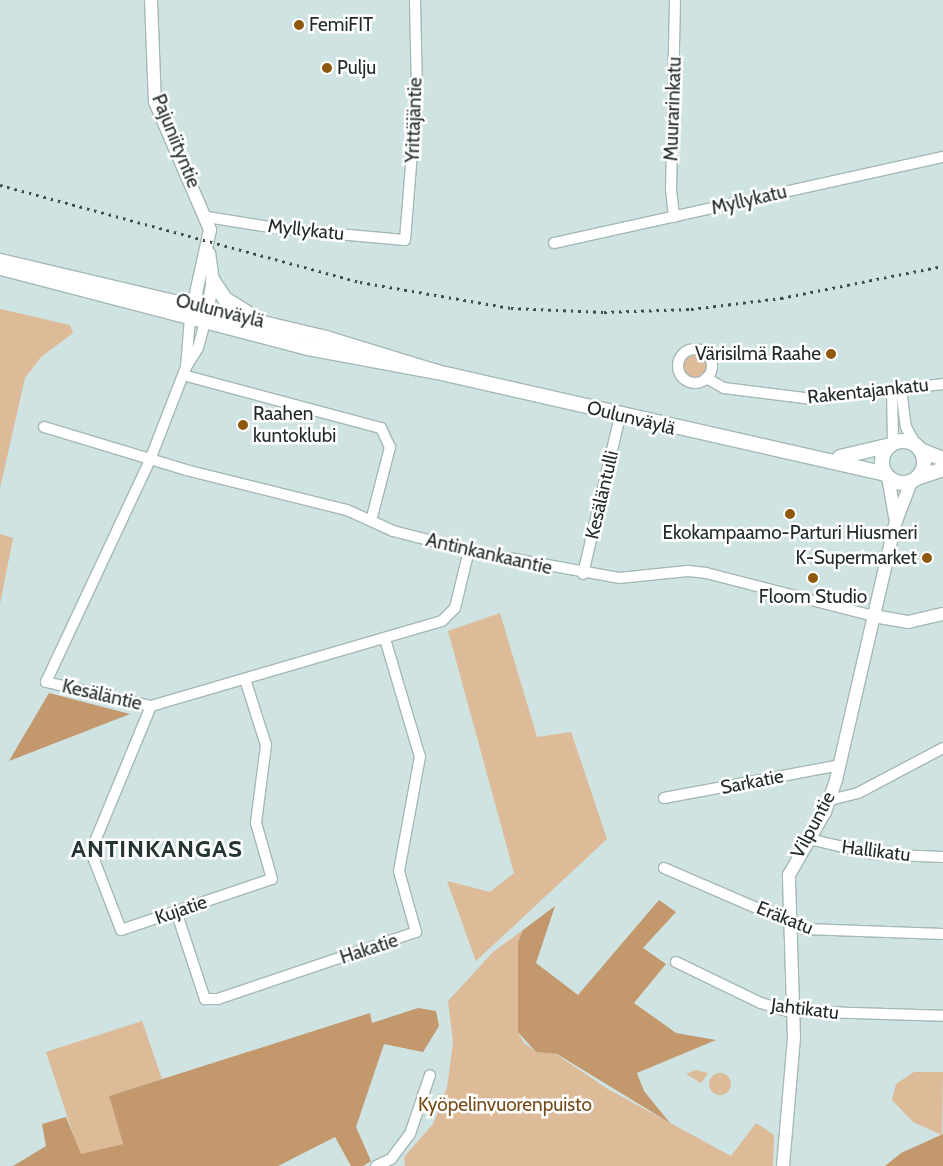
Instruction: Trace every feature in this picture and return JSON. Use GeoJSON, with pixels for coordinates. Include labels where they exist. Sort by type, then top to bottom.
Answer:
{"type":"FeatureCollection","features":[{"type":"Feature","properties":{"kind":"main road","name":"Oulunväylä"},"geometry":{"type":"LineString","coordinates":[[0,261],[192,312]]}},
{"type":"Feature","properties":{"kind":"main road","name":"Oulunväylä"},"geometry":{"type":"LineString","coordinates":[[0,268],[192,312],[294,330],[422,368]]}},
{"type":"Feature","properties":{"kind":"main road"},"geometry":{"type":"LineString","coordinates":[[213,281],[235,307],[294,330]]}},
{"type":"Feature","properties":{"kind":"main road","name":"Oulunväylä"},"geometry":{"type":"LineString","coordinates":[[207,315],[620,416],[827,459],[886,475]]}},
{"type":"Feature","properties":{"kind":"main road"},"geometry":{"type":"LineString","coordinates":[[943,459],[918,448],[892,444],[882,461],[886,475],[914,480],[943,468]]}},
{"type":"Feature","properties":{"kind":"main road","name":"Oulunväylä"},"geometry":{"type":"LineString","coordinates":[[827,459],[892,444]]}},
{"type":"Feature","properties":{"kind":"main road"},"geometry":{"type":"LineString","coordinates":[[914,480],[924,462],[918,448]]}},
{"type":"Feature","properties":{"kind":"street","name":"Pajuniityntie"},"geometry":{"type":"LineString","coordinates":[[150,0],[155,102],[207,217],[213,281],[207,315]]}},
{"type":"Feature","properties":{"kind":"street","name":"Yrittäjäntie"},"geometry":{"type":"LineString","coordinates":[[405,240],[416,90],[415,0]]}},
{"type":"Feature","properties":{"kind":"street","name":"Muurarinkatu"},"geometry":{"type":"LineString","coordinates":[[674,217],[671,190],[675,0]]}},
{"type":"Feature","properties":{"kind":"street","name":"Myllykatu"},"geometry":{"type":"LineString","coordinates":[[554,244],[943,157]]}},
{"type":"Feature","properties":{"kind":"street","name":"Myllykatu"},"geometry":{"type":"LineString","coordinates":[[207,217],[282,229],[405,240]]}},
{"type":"Feature","properties":{"kind":"street","name":"Pajuniityntie"},"geometry":{"type":"LineString","coordinates":[[192,312],[209,250]]}},
{"type":"Feature","properties":{"kind":"street","name":"Kesäläntie"},"geometry":{"type":"LineString","coordinates":[[185,371],[192,312]]}},
{"type":"Feature","properties":{"kind":"street","name":"Kesäläntie"},"geometry":{"type":"LineString","coordinates":[[207,315],[198,348],[185,371],[150,460],[46,682],[151,706],[385,639],[451,615],[469,550]]}},
{"type":"Feature","properties":{"kind":"street"},"geometry":{"type":"LineString","coordinates":[[185,371],[381,428],[390,447],[371,521]]}},
{"type":"Feature","properties":{"kind":"street","name":"Rakentajankatu"},"geometry":{"type":"LineString","coordinates":[[706,378],[724,388],[812,399],[943,384]]}},
{"type":"Feature","properties":{"kind":"street"},"geometry":{"type":"LineString","coordinates":[[892,444],[896,389]]}},
{"type":"Feature","properties":{"kind":"street"},"geometry":{"type":"LineString","coordinates":[[896,389],[906,426],[918,448]]}},
{"type":"Feature","properties":{"kind":"street","name":"Kesäläntulli"},"geometry":{"type":"LineString","coordinates":[[583,574],[620,416]]}},
{"type":"Feature","properties":{"kind":"street","name":"Antinkankaantie"},"geometry":{"type":"LineString","coordinates":[[44,427],[150,460],[322,503],[371,521],[469,550],[583,574],[618,578],[688,571],[706,573],[874,616],[908,622],[943,614]]}},
{"type":"Feature","properties":{"kind":"street","name":"Vilpuntie"},"geometry":{"type":"LineString","coordinates":[[886,475],[896,521]]}},
{"type":"Feature","properties":{"kind":"street","name":"Vilpuntie"},"geometry":{"type":"LineString","coordinates":[[783,1166],[794,1012],[789,875],[830,800],[840,765],[896,521],[914,480]]}},
{"type":"Feature","properties":{"kind":"street","name":"Hakatie"},"geometry":{"type":"LineString","coordinates":[[176,911],[205,999],[218,999],[416,932],[402,887],[400,858],[420,757],[385,639]]}},
{"type":"Feature","properties":{"kind":"street","name":"Kujatie"},"geometry":{"type":"LineString","coordinates":[[151,706],[95,841],[93,857],[121,930],[272,879],[256,823],[266,745],[245,679]]}},
{"type":"Feature","properties":{"kind":"street"},"geometry":{"type":"LineString","coordinates":[[830,800],[858,793],[943,748]]}},
{"type":"Feature","properties":{"kind":"street","name":"Sarkatie"},"geometry":{"type":"LineString","coordinates":[[664,798],[840,765]]}},
{"type":"Feature","properties":{"kind":"street","name":"Hallikatu"},"geometry":{"type":"LineString","coordinates":[[809,839],[873,854],[943,857]]}},
{"type":"Feature","properties":{"kind":"street","name":"Eräkatu"},"geometry":{"type":"LineString","coordinates":[[664,868],[791,922],[823,933],[943,934]]}},
{"type":"Feature","properties":{"kind":"street","name":"Jahtikatu"},"geometry":{"type":"LineString","coordinates":[[676,962],[761,1003],[794,1012],[943,1016]]}},
{"type":"Feature","properties":{"kind":"street"},"geometry":{"type":"LineString","coordinates":[[376,1166],[391,1159],[410,1134],[430,1075]]}},
{"type":"Feature","properties":{"kind":"green space"},"geometry":{"type":"Polygon","coordinates":[[[0,309],[70,325],[73,333],[41,357],[25,378],[0,488],[0,309]]]}},
{"type":"Feature","properties":{"kind":"green space"},"geometry":{"type":"Polygon","coordinates":[[[695,353],[700,354],[706,360],[706,370],[700,376],[695,377],[690,376],[684,370],[683,365],[684,360],[690,354],[695,353]]]}},
{"type":"Feature","properties":{"kind":"green space"},"geometry":{"type":"Polygon","coordinates":[[[0,534],[13,538],[0,604],[0,534]]]}},
{"type":"Feature","properties":{"kind":"green space"},"geometry":{"type":"Polygon","coordinates":[[[500,613],[537,737],[571,732],[607,839],[476,961],[447,881],[490,892],[514,873],[448,631],[500,613]]]}},
{"type":"Feature","properties":{"kind":"green space","name":"Kyöpelinvuorenpuisto"},"geometry":{"type":"Polygon","coordinates":[[[523,930],[518,942],[518,1032],[524,1043],[536,1052],[556,1054],[606,1088],[731,1156],[756,1123],[774,1135],[773,1166],[405,1166],[404,1157],[433,1124],[447,1088],[453,1042],[448,1001],[493,952],[523,930]]]}},
{"type":"Feature","properties":{"kind":"green space"},"geometry":{"type":"Polygon","coordinates":[[[142,1021],[162,1079],[109,1096],[123,1144],[80,1155],[46,1052],[142,1021]]]}},
{"type":"Feature","properties":{"kind":"green space"},"geometry":{"type":"Polygon","coordinates":[[[696,1070],[708,1073],[701,1083],[686,1074],[696,1070]]]}},
{"type":"Feature","properties":{"kind":"green space"},"geometry":{"type":"Polygon","coordinates":[[[914,1072],[943,1072],[942,1135],[913,1122],[892,1100],[896,1084],[914,1072]]]}},
{"type":"Feature","properties":{"kind":"green space"},"geometry":{"type":"Polygon","coordinates":[[[720,1073],[728,1076],[731,1084],[728,1092],[720,1095],[712,1092],[709,1084],[712,1076],[720,1073]]]}},
{"type":"Feature","properties":{"kind":"shaded area"},"geometry":{"type":"Polygon","coordinates":[[[49,693],[130,714],[9,761],[49,693]]]}},
{"type":"Feature","properties":{"kind":"shaded area"},"geometry":{"type":"Polygon","coordinates":[[[659,900],[676,912],[643,948],[666,964],[634,1003],[676,1033],[716,1040],[637,1073],[644,1091],[670,1123],[557,1054],[536,1052],[518,1032],[518,942],[523,930],[555,906],[536,963],[578,995],[659,900]]]}},
{"type":"Feature","properties":{"kind":"shaded area"},"geometry":{"type":"Polygon","coordinates":[[[418,1008],[436,1011],[439,1026],[423,1052],[384,1044],[356,1127],[371,1161],[363,1166],[351,1166],[335,1137],[278,1166],[13,1166],[46,1146],[42,1124],[66,1117],[81,1154],[123,1144],[109,1096],[370,1013],[372,1023],[418,1008]]]}},
{"type":"Feature","properties":{"kind":"shaded area"},"geometry":{"type":"Polygon","coordinates":[[[943,1134],[943,1166],[885,1166],[901,1153],[943,1134]]]}},
{"type":"Feature","properties":{"kind":"railway"},"geometry":{"type":"LineString","coordinates":[[0,185],[360,282],[511,308],[604,312],[691,309],[781,298],[943,266]]}},
{"type":"Feature","properties":{"kind":"place","name":"FemiFIT"},"geometry":{"type":"Point","coordinates":[299,25]}},
{"type":"Feature","properties":{"kind":"place","name":"Pulju"},"geometry":{"type":"Point","coordinates":[327,68]}},
{"type":"Feature","properties":{"kind":"place","name":"Värisilmä Raahe"},"geometry":{"type":"Point","coordinates":[831,354]}},
{"type":"Feature","properties":{"kind":"place","name":"Raahen kuntoklubi"},"geometry":{"type":"Point","coordinates":[243,425]}},
{"type":"Feature","properties":{"kind":"place","name":"Ekokampaamo-Parturi Hiusmeri"},"geometry":{"type":"Point","coordinates":[790,514]}},
{"type":"Feature","properties":{"kind":"place","name":"K-Supermarket"},"geometry":{"type":"Point","coordinates":[927,558]}},
{"type":"Feature","properties":{"kind":"place","name":"Floom Studio"},"geometry":{"type":"Point","coordinates":[813,578]}},
{"type":"Feature","properties":{"kind":"district","name":"ANTINKANGAS"},"geometry":{"type":"Point","coordinates":[157,849]}}]}
